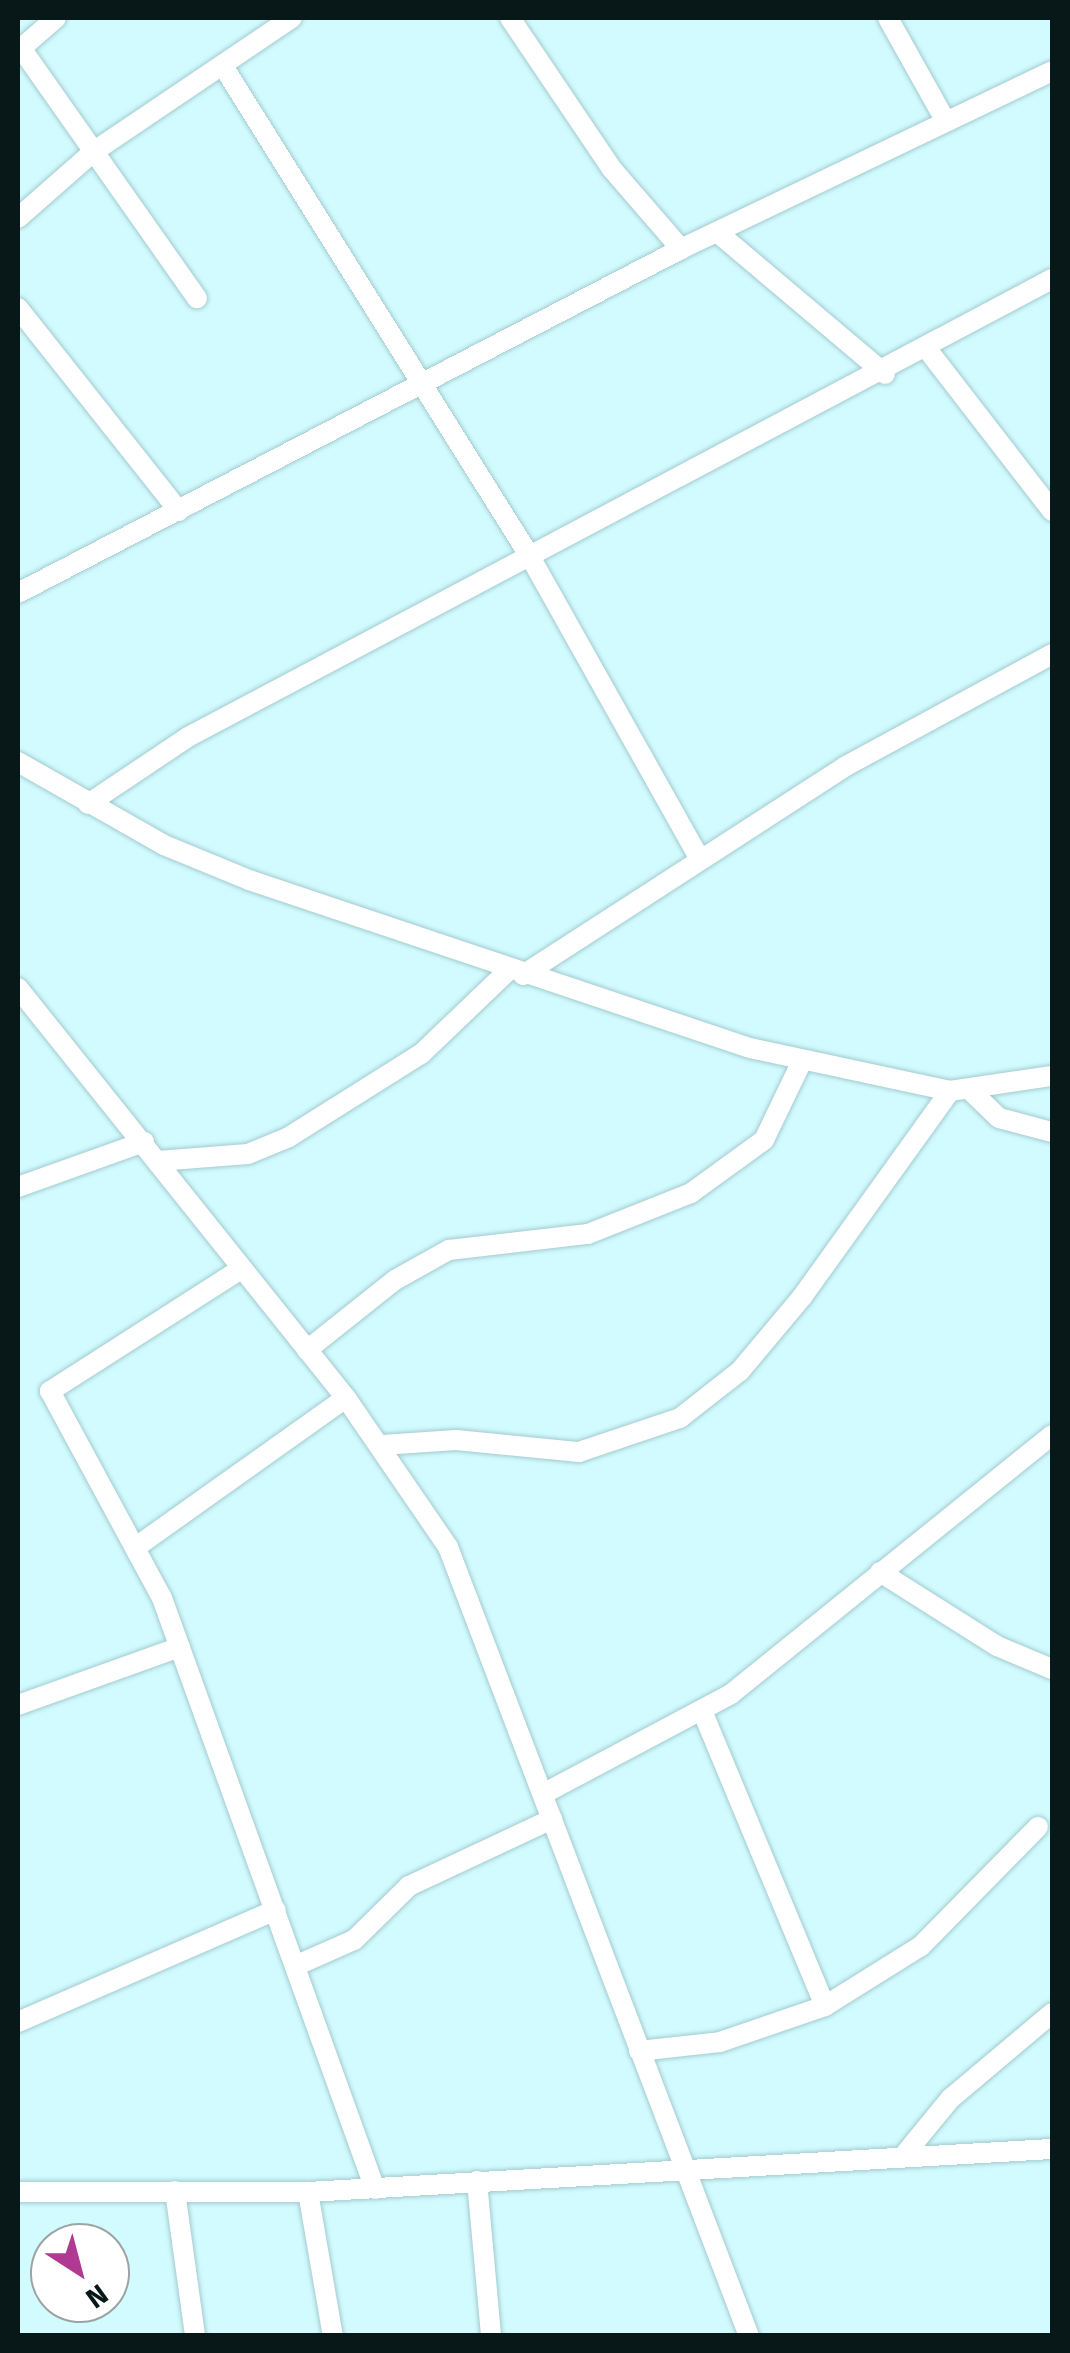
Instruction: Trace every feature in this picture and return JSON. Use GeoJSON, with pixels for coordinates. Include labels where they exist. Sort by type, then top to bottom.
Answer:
{"type":"FeatureCollection","features":[{"type":"Feature","properties":{"kind":"street"},"geometry":{"type":"LineString","coordinates":[[56,18],[33,24],[19,49],[197,298]]}},
{"type":"Feature","properties":{"kind":"street"},"geometry":{"type":"LineString","coordinates":[[18,218],[93,152],[292,18]]}},
{"type":"Feature","properties":{"kind":"street"},"geometry":{"type":"LineString","coordinates":[[510,18],[612,169],[681,248]]}},
{"type":"Feature","properties":{"kind":"street"},"geometry":{"type":"LineString","coordinates":[[888,18],[944,118]]}},
{"type":"Feature","properties":{"kind":"street"},"geometry":{"type":"LineString","coordinates":[[223,66],[532,560],[698,856]]}},
{"type":"Feature","properties":{"kind":"street"},"geometry":{"type":"LineString","coordinates":[[18,593],[681,248],[944,118],[1052,71]]}},
{"type":"Feature","properties":{"kind":"street"},"geometry":{"type":"LineString","coordinates":[[718,232],[885,374]]}},
{"type":"Feature","properties":{"kind":"street"},"geometry":{"type":"LineString","coordinates":[[88,804],[188,737],[885,374],[1052,279]]}},
{"type":"Feature","properties":{"kind":"street"},"geometry":{"type":"LineString","coordinates":[[18,308],[179,511]]}},
{"type":"Feature","properties":{"kind":"street"},"geometry":{"type":"LineString","coordinates":[[926,349],[1052,510]]}},
{"type":"Feature","properties":{"kind":"street"},"geometry":{"type":"LineString","coordinates":[[158,1161],[248,1154],[290,1137],[421,1054],[516,972],[698,856],[1052,654]]}},
{"type":"Feature","properties":{"kind":"street"},"geometry":{"type":"LineString","coordinates":[[18,762],[88,804],[249,880],[516,972],[800,1063],[972,1092],[1052,1076]]}},
{"type":"Feature","properties":{"kind":"street"},"geometry":{"type":"LineString","coordinates":[[18,988],[346,1398],[382,1445],[448,1547],[639,2050],[681,2172],[748,2336]]}},
{"type":"Feature","properties":{"kind":"street"},"geometry":{"type":"LineString","coordinates":[[308,1350],[395,1280],[449,1250],[588,1234],[691,1194],[764,1140],[800,1063]]}},
{"type":"Feature","properties":{"kind":"street"},"geometry":{"type":"LineString","coordinates":[[382,1445],[456,1440],[579,1452],[680,1418],[740,1371],[802,1297],[950,1090]]}},
{"type":"Feature","properties":{"kind":"street"},"geometry":{"type":"LineString","coordinates":[[972,1092],[1000,1118],[1052,1132]]}},
{"type":"Feature","properties":{"kind":"street"},"geometry":{"type":"LineString","coordinates":[[18,1187],[144,1142]]}},
{"type":"Feature","properties":{"kind":"street"},"geometry":{"type":"LineString","coordinates":[[241,1269],[50,1392],[136,1547],[180,1647],[375,2188]]}},
{"type":"Feature","properties":{"kind":"street"},"geometry":{"type":"LineString","coordinates":[[136,1547],[346,1398]]}},
{"type":"Feature","properties":{"kind":"street"},"geometry":{"type":"LineString","coordinates":[[543,1794],[703,1714],[1052,1435]]}},
{"type":"Feature","properties":{"kind":"street"},"geometry":{"type":"LineString","coordinates":[[880,1572],[997,1646],[1052,1669]]}},
{"type":"Feature","properties":{"kind":"street"},"geometry":{"type":"LineString","coordinates":[[18,1705],[180,1647]]}},
{"type":"Feature","properties":{"kind":"street"},"geometry":{"type":"LineString","coordinates":[[703,1714],[826,2006]]}},
{"type":"Feature","properties":{"kind":"street"},"geometry":{"type":"LineString","coordinates":[[295,1966],[354,1940],[409,1886],[552,1819]]}},
{"type":"Feature","properties":{"kind":"street"},"geometry":{"type":"LineString","coordinates":[[639,2050],[720,2042],[826,2006],[921,1946],[1038,1828]]}},
{"type":"Feature","properties":{"kind":"street"},"geometry":{"type":"LineString","coordinates":[[18,2022],[276,1910]]}},
{"type":"Feature","properties":{"kind":"street"},"geometry":{"type":"LineString","coordinates":[[905,2154],[950,2099],[1052,2014]]}},
{"type":"Feature","properties":{"kind":"street"},"geometry":{"type":"LineString","coordinates":[[18,2192],[308,2192],[1052,2148]]}},
{"type":"Feature","properties":{"kind":"street"},"geometry":{"type":"LineString","coordinates":[[477,2180],[490,2336]]}},
{"type":"Feature","properties":{"kind":"street"},"geometry":{"type":"LineString","coordinates":[[174,2192],[195,2336]]}},
{"type":"Feature","properties":{"kind":"street"},"geometry":{"type":"LineString","coordinates":[[308,2192],[333,2336]]}}]}
